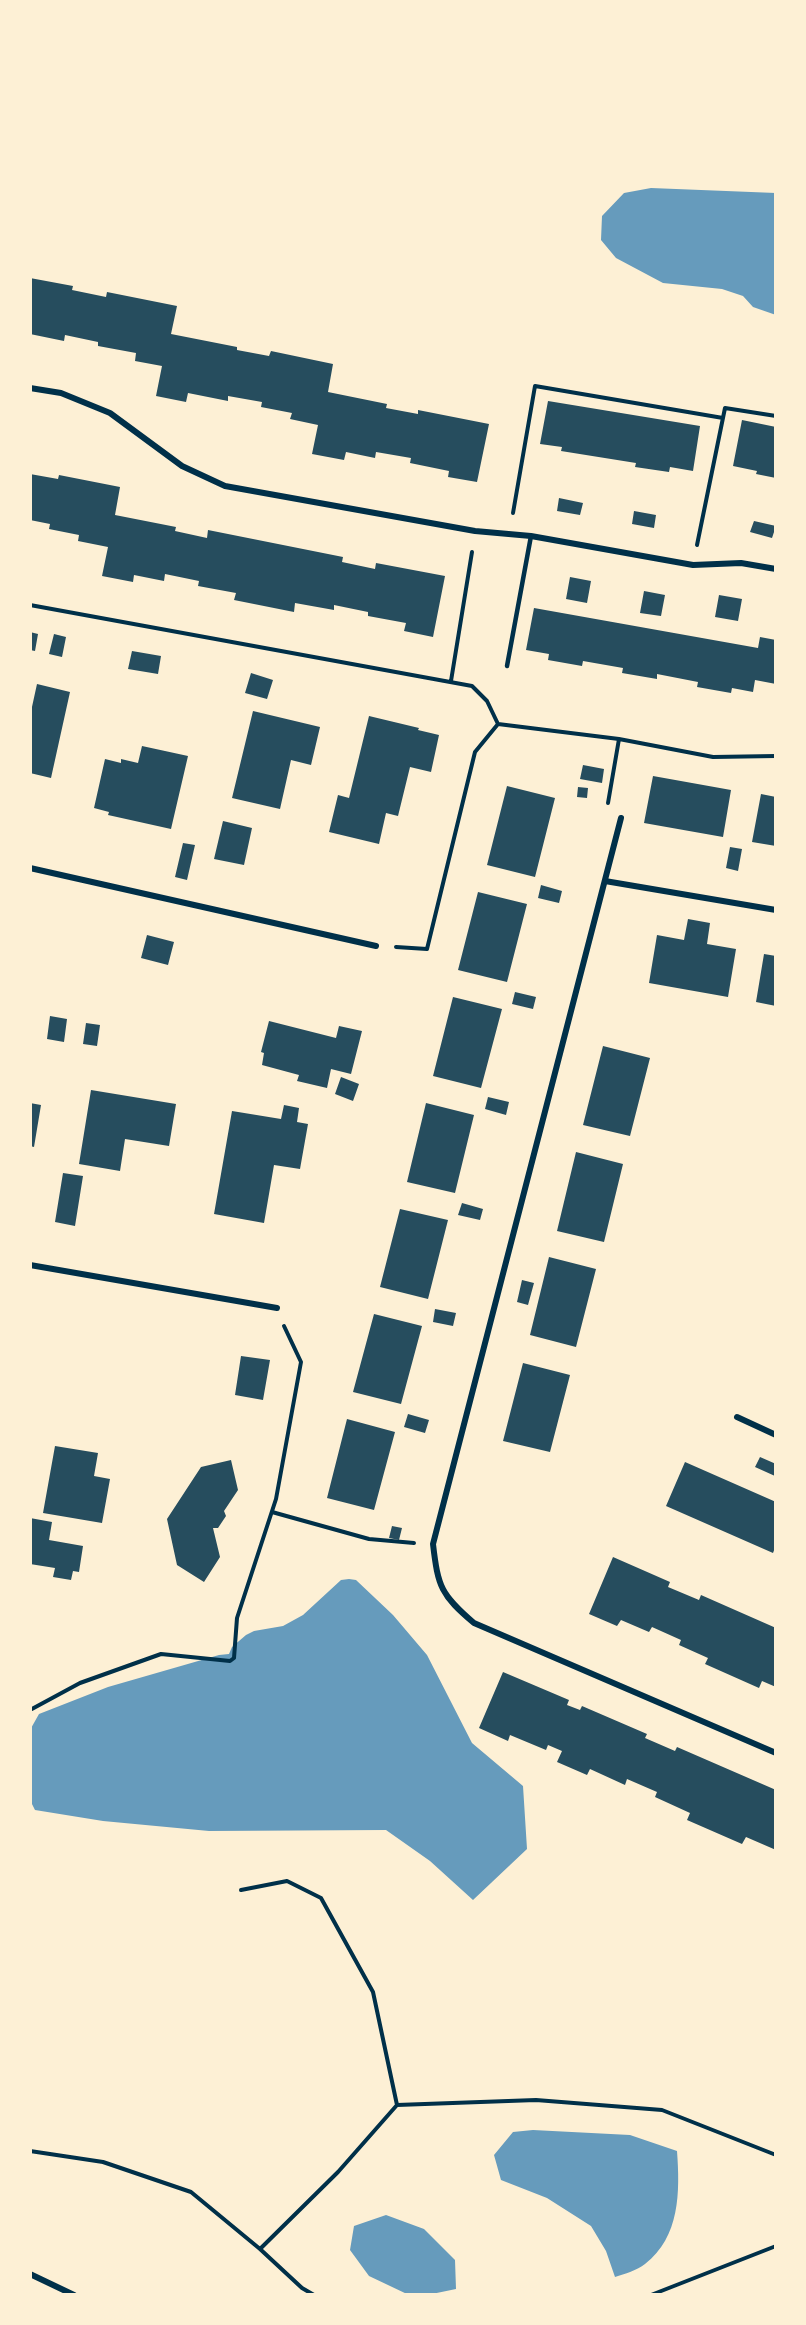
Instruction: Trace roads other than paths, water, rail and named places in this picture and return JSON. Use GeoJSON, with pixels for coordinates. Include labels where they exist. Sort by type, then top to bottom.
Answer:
{"type":"FeatureCollection","features":[{"type":"Feature","properties":{"kind":"street"},"geometry":{"type":"LineString","coordinates":[[30,388],[61,393],[110,413],[182,466],[225,486],[475,531],[531,536],[693,565],[741,562],[776,569]]}},
{"type":"Feature","properties":{"kind":"street"},"geometry":{"type":"LineString","coordinates":[[621,818],[433,1544],[437,1576],[449,1602],[474,1623],[776,1754]]}},
{"type":"Feature","properties":{"kind":"street"},"geometry":{"type":"LineString","coordinates":[[30,868],[376,946]]}},
{"type":"Feature","properties":{"kind":"street"},"geometry":{"type":"LineString","coordinates":[[605,881],[776,910]]}},
{"type":"Feature","properties":{"kind":"street"},"geometry":{"type":"LineString","coordinates":[[30,1265],[276,1308]]}},
{"type":"Feature","properties":{"kind":"street"},"geometry":{"type":"LineString","coordinates":[[736,1417],[776,1435]]}},
{"type":"Feature","properties":{"kind":"street"},"geometry":{"type":"LineString","coordinates":[[30,2274],[74,2295]]}},
{"type":"Feature","properties":{"kind":"lane"},"geometry":{"type":"LineString","coordinates":[[507,666],[531,536]]}},
{"type":"Feature","properties":{"kind":"water"},"geometry":{"type":"Polygon","coordinates":[[[651,188],[776,193],[776,315],[753,307],[743,296],[722,289],[663,283],[616,258],[601,240],[602,216],[624,193],[651,188]]]}},
{"type":"Feature","properties":{"kind":"water"},"geometry":{"type":"Polygon","coordinates":[[[341,1580],[356,1580],[393,1615],[427,1655],[472,1743],[523,1786],[527,1849],[473,1900],[430,1861],[386,1830],[209,1831],[103,1821],[35,1810],[30,1800],[30,1730],[39,1714],[108,1687],[229,1654],[232,1647],[246,1635],[254,1631],[283,1626],[303,1615],[341,1580]]]}},
{"type":"Feature","properties":{"kind":"water"},"geometry":{"type":"Polygon","coordinates":[[[533,2130],[630,2135],[677,2151],[678,2182],[675,2213],[665,2241],[657,2253],[635,2270],[615,2277],[606,2251],[591,2226],[547,2198],[501,2180],[494,2155],[513,2132],[533,2130]]]}},
{"type":"Feature","properties":{"kind":"water"},"geometry":{"type":"Polygon","coordinates":[[[386,2215],[424,2229],[455,2260],[456,2289],[427,2295],[409,2295],[369,2276],[350,2250],[354,2226],[386,2215]]]}}]}
